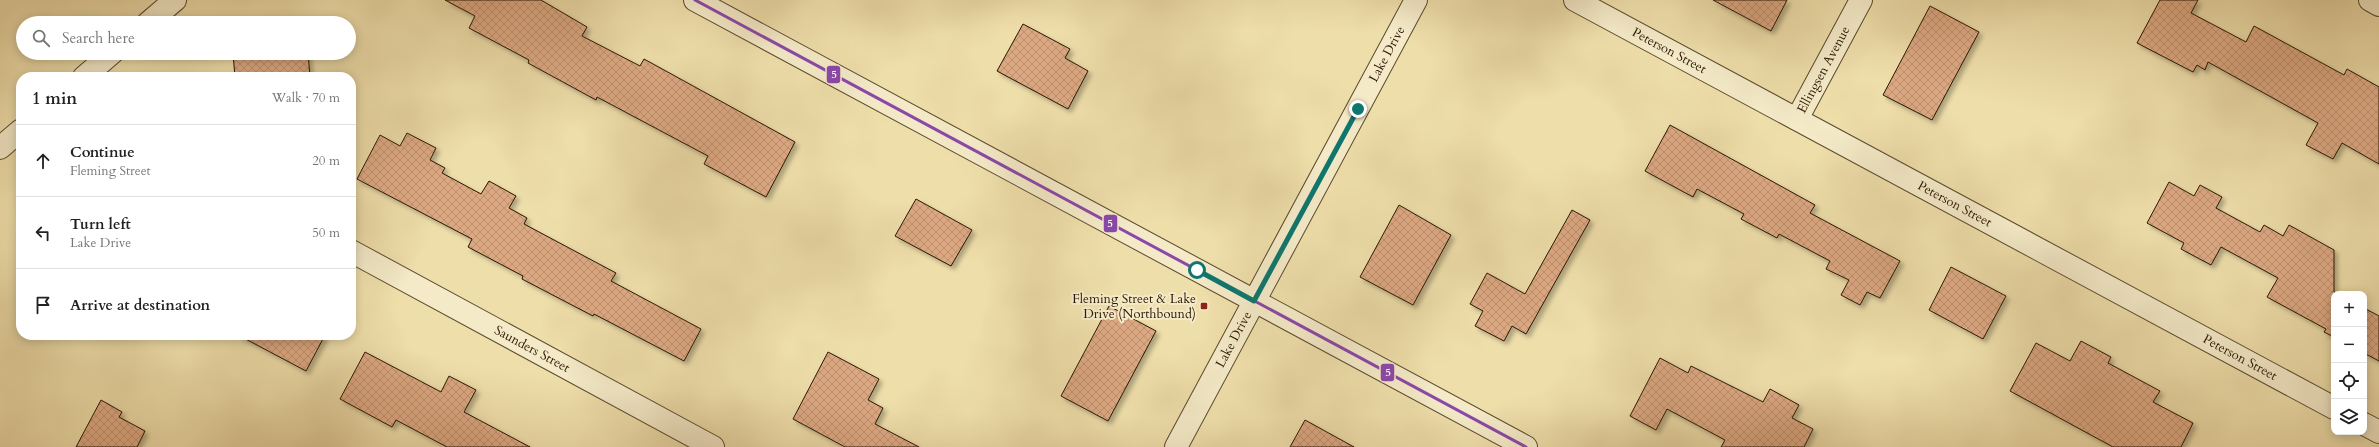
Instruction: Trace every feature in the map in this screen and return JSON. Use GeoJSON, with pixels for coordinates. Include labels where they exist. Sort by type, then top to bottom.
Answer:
{"type":"FeatureCollection","features":[{"type":"Feature","properties":{"kind":"street"},"geometry":{"type":"LineString","coordinates":[[156,16],[175,0]]}},
{"type":"Feature","properties":{"kind":"street"},"geometry":{"type":"LineString","coordinates":[[695,0],[1526,447]]}},
{"type":"Feature","properties":{"kind":"street","name":"Lake Drive"},"geometry":{"type":"LineString","coordinates":[[1176,447],[1416,0]]}},
{"type":"Feature","properties":{"kind":"street","name":"Peterson Street"},"geometry":{"type":"LineString","coordinates":[[1575,0],[2331,406]]}},
{"type":"Feature","properties":{"kind":"street","name":"Ellingsen Avenue"},"geometry":{"type":"LineString","coordinates":[[1797,119],[1861,0]]}},
{"type":"Feature","properties":{"kind":"street"},"geometry":{"type":"LineString","coordinates":[[2370,0],[2379,5]]}},
{"type":"Feature","properties":{"kind":"street"},"geometry":{"type":"LineString","coordinates":[[95,72],[106,60]]}},
{"type":"Feature","properties":{"kind":"street"},"geometry":{"type":"LineString","coordinates":[[0,148],[16,134]]}},
{"type":"Feature","properties":{"kind":"street","name":"Saunders Street"},"geometry":{"type":"LineString","coordinates":[[356,254],[713,447]]}},
{"type":"Feature","properties":{"kind":"street"},"geometry":{"type":"LineString","coordinates":[[2367,426],[2379,432]]}},
{"type":"Feature","properties":{"kind":"building"},"geometry":{"type":"Polygon","coordinates":[[[445,0],[541,0],[587,27],[582,36],[640,66],[644,59],[795,142],[766,197],[704,164],[708,156],[597,97],[596,100],[528,63],[529,60],[469,28],[475,16],[445,0]]]}},
{"type":"Feature","properties":{"kind":"building"},"geometry":{"type":"Polygon","coordinates":[[[1713,0],[1787,0],[1771,31],[1713,0]]]}},
{"type":"Feature","properties":{"kind":"building"},"geometry":{"type":"Polygon","coordinates":[[[2160,0],[2198,0],[2191,13],[2246,42],[2254,26],[2344,75],[2347,69],[2379,87],[2379,164],[2342,143],[2333,159],[2306,145],[2318,123],[2208,62],[2205,70],[2197,65],[2193,72],[2137,43],[2160,0]]]}},
{"type":"Feature","properties":{"kind":"building"},"geometry":{"type":"Polygon","coordinates":[[[1930,6],[1979,32],[1932,120],[1883,95],[1930,6]]]}},
{"type":"Feature","properties":{"kind":"building"},"geometry":{"type":"Polygon","coordinates":[[[1023,24],[1070,49],[1065,58],[1088,71],[1068,109],[997,71],[1023,24]]]}},
{"type":"Feature","properties":{"kind":"building"},"geometry":{"type":"Polygon","coordinates":[[[234,60],[309,60],[310,72],[235,72],[234,60]]]}},
{"type":"Feature","properties":{"kind":"building"},"geometry":{"type":"Polygon","coordinates":[[[1670,125],[1815,205],[1810,213],[1900,261],[1880,298],[1867,292],[1860,305],[1841,295],[1849,280],[1826,269],[1830,261],[1779,234],[1777,238],[1741,219],[1744,214],[1697,189],[1693,197],[1645,171],[1670,125]]]}},
{"type":"Feature","properties":{"kind":"building"},"geometry":{"type":"Polygon","coordinates":[[[407,133],[436,148],[430,160],[445,168],[442,173],[481,194],[489,181],[516,196],[509,208],[527,218],[524,224],[616,273],[611,281],[701,329],[684,361],[594,314],[593,316],[522,279],[523,276],[468,247],[472,239],[357,179],[380,135],[400,146],[407,133]]]}},
{"type":"Feature","properties":{"kind":"building"},"geometry":{"type":"Polygon","coordinates":[[[2169,182],[2194,196],[2200,185],[2222,197],[2216,208],[2260,232],[2264,225],[2283,236],[2289,225],[2334,250],[2334,291],[2331,291],[2331,336],[2324,332],[2326,329],[2267,297],[2278,278],[2221,247],[2211,265],[2181,249],[2184,243],[2147,223],[2169,182]]]}},
{"type":"Feature","properties":{"kind":"building"},"geometry":{"type":"Polygon","coordinates":[[[916,199],[972,230],[951,266],[895,236],[916,199]]]}},
{"type":"Feature","properties":{"kind":"building"},"geometry":{"type":"Polygon","coordinates":[[[1399,205],[1451,235],[1413,305],[1360,277],[1399,205]]]}},
{"type":"Feature","properties":{"kind":"building"},"geometry":{"type":"Polygon","coordinates":[[[1572,210],[1590,220],[1526,334],[1512,326],[1504,341],[1475,326],[1483,311],[1470,304],[1487,273],[1525,294],[1572,210]]]}},
{"type":"Feature","properties":{"kind":"building"},"geometry":{"type":"Polygon","coordinates":[[[1951,267],[2006,296],[1983,339],[1929,310],[1951,267]]]}},
{"type":"Feature","properties":{"kind":"building"},"geometry":{"type":"Polygon","coordinates":[[[1109,306],[1156,331],[1108,421],[1061,396],[1109,306]]]}},
{"type":"Feature","properties":{"kind":"building"},"geometry":{"type":"Polygon","coordinates":[[[2367,310],[2379,316],[2379,361],[2367,355],[2367,310]]]}},
{"type":"Feature","properties":{"kind":"building"},"geometry":{"type":"Polygon","coordinates":[[[247,340],[322,340],[306,371],[247,340]]]}},
{"type":"Feature","properties":{"kind":"building"},"geometry":{"type":"Polygon","coordinates":[[[2081,341],[2111,357],[2108,363],[2160,391],[2153,402],[2193,423],[2181,447],[2113,447],[2010,391],[2036,343],[2070,361],[2081,341]]]}},
{"type":"Feature","properties":{"kind":"building"},"geometry":{"type":"Polygon","coordinates":[[[365,352],[441,392],[449,376],[476,390],[464,412],[530,447],[447,447],[396,420],[392,427],[340,399],[365,352]]]}},
{"type":"Feature","properties":{"kind":"building"},"geometry":{"type":"Polygon","coordinates":[[[828,352],[879,379],[868,400],[883,408],[875,424],[919,447],[845,447],[793,419],[828,352]]]}},
{"type":"Feature","properties":{"kind":"building"},"geometry":{"type":"Polygon","coordinates":[[[1660,358],[1688,373],[1691,366],[1763,402],[1770,389],[1799,405],[1792,418],[1813,429],[1804,447],[1721,447],[1725,440],[1667,409],[1656,430],[1630,416],[1660,358]]]}},
{"type":"Feature","properties":{"kind":"building"},"geometry":{"type":"Polygon","coordinates":[[[101,400],[122,412],[119,417],[145,431],[137,447],[76,447],[101,400]]]}},
{"type":"Feature","properties":{"kind":"building"},"geometry":{"type":"Polygon","coordinates":[[[1305,420],[1354,447],[1290,447],[1305,420]]]}},
{"type":"Feature","properties":{"kind":"transit line","name":"5"},"geometry":{"type":"LineString","coordinates":[[695,0],[1526,447]]}},
{"type":"Feature","properties":{"kind":"place","name":"Fleming Street & Lake Drive (Northbound)"},"geometry":{"type":"Point","coordinates":[1204,306]}},
{"type":"Feature","properties":{"kind":"route"},"geometry":{"type":"LineString","coordinates":[[1197,270],[1254,301],[1358,109]]}}]}
